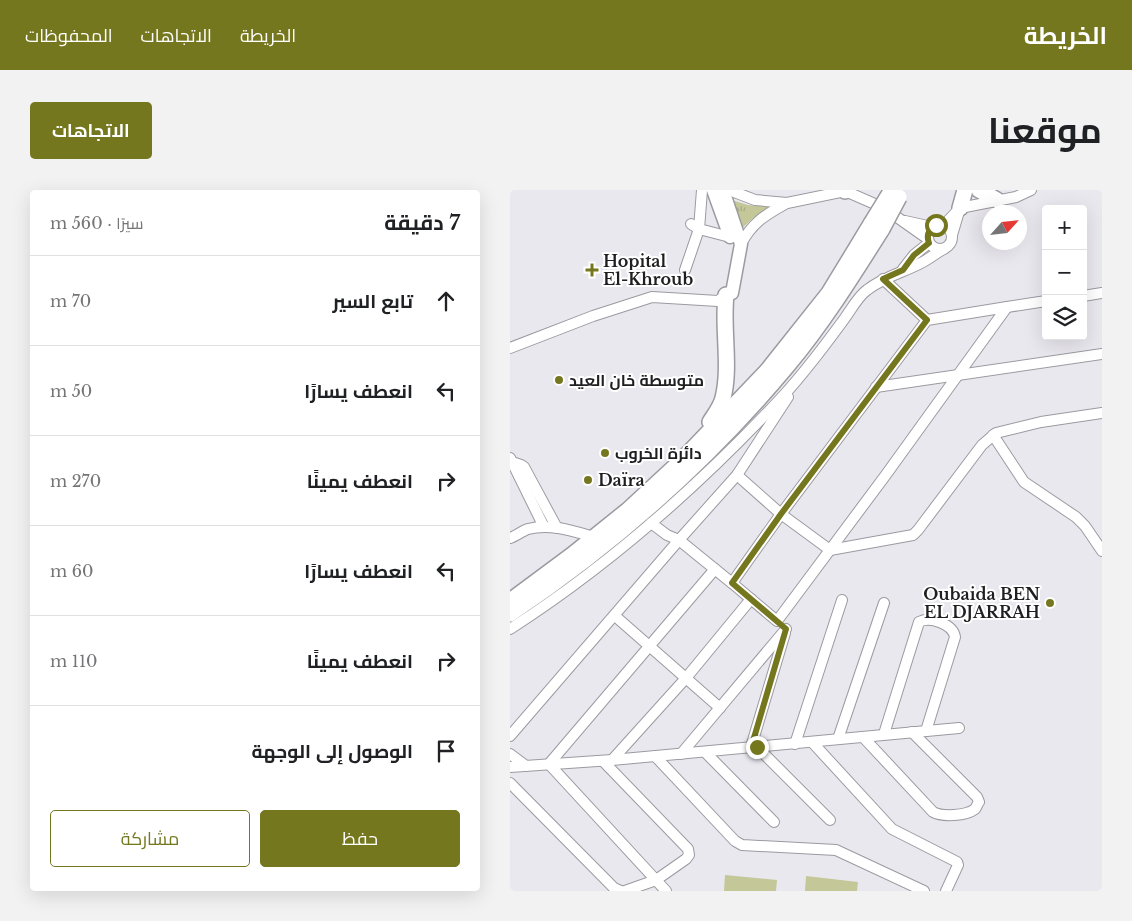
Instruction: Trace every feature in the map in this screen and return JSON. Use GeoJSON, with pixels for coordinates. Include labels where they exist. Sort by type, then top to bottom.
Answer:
{"type":"FeatureCollection","features":[{"type":"Feature","properties":{"kind":"highway"},"geometry":{"type":"LineString","coordinates":[[960,208],[965,190]]}},
{"type":"Feature","properties":{"kind":"highway"},"geometry":{"type":"LineString","coordinates":[[979,190],[997,200]]}},
{"type":"Feature","properties":{"kind":"highway"},"geometry":{"type":"LineString","coordinates":[[510,614],[578,565],[637,518],[701,459],[788,364],[840,294],[896,193]]}},
{"type":"Feature","properties":{"kind":"highway"},"geometry":{"type":"LineString","coordinates":[[510,601],[628,510],[696,445],[767,371],[797,335],[876,226]]}},
{"type":"Feature","properties":{"kind":"highway"},"geometry":{"type":"LineString","coordinates":[[696,445],[718,411],[723,398],[726,364],[722,304]]}},
{"type":"Feature","properties":{"kind":"main road"},"geometry":{"type":"LineString","coordinates":[[713,190],[736,239]]}},
{"type":"Feature","properties":{"kind":"main road"},"geometry":{"type":"LineString","coordinates":[[722,304],[736,239],[723,190]]}},
{"type":"Feature","properties":{"kind":"street"},"geometry":{"type":"LineString","coordinates":[[685,270],[702,190]]}},
{"type":"Feature","properties":{"kind":"street"},"geometry":{"type":"LineString","coordinates":[[729,190],[755,200],[787,203],[845,191],[884,208],[904,221],[935,248],[944,249]]}},
{"type":"Feature","properties":{"kind":"street"},"geometry":{"type":"LineString","coordinates":[[944,225],[960,208],[1016,197],[1031,190]]}},
{"type":"Feature","properties":{"kind":"street"},"geometry":{"type":"LineString","coordinates":[[695,227],[736,239],[759,220],[787,203]]}},
{"type":"Feature","properties":{"kind":"street"},"geometry":{"type":"LineString","coordinates":[[510,736],[737,475],[803,373],[865,291],[883,279],[920,263],[950,244],[960,208]]}},
{"type":"Feature","properties":{"kind":"street"},"geometry":{"type":"LineString","coordinates":[[904,221],[932,227],[944,225],[951,231],[952,235]]}},
{"type":"Feature","properties":{"kind":"street"},"geometry":{"type":"LineString","coordinates":[[903,270],[928,241],[929,230],[932,227]]}},
{"type":"Feature","properties":{"kind":"street"},"geometry":{"type":"LineString","coordinates":[[883,279],[927,320]]}},
{"type":"Feature","properties":{"kind":"street"},"geometry":{"type":"LineString","coordinates":[[1087,295],[1102,293]]}},
{"type":"Feature","properties":{"kind":"street"},"geometry":{"type":"LineString","coordinates":[[510,348],[594,316],[652,297],[722,304]]}},
{"type":"Feature","properties":{"kind":"street"},"geometry":{"type":"LineString","coordinates":[[732,583],[781,514],[927,320],[1042,302]]}},
{"type":"Feature","properties":{"kind":"street"},"geometry":{"type":"LineString","coordinates":[[777,621],[1007,306]]}},
{"type":"Feature","properties":{"kind":"street"},"geometry":{"type":"LineString","coordinates":[[876,387],[1102,354]]}},
{"type":"Feature","properties":{"kind":"street"},"geometry":{"type":"LineString","coordinates":[[510,629],[589,574],[651,523],[747,434],[803,373]]}},
{"type":"Feature","properties":{"kind":"street"},"geometry":{"type":"LineString","coordinates":[[737,475],[781,514],[830,550],[913,535],[982,445],[993,435],[1042,422],[1102,413]]}},
{"type":"Feature","properties":{"kind":"street"},"geometry":{"type":"LineString","coordinates":[[993,435],[1024,482],[1076,517],[1085,526],[1102,551]]}},
{"type":"Feature","properties":{"kind":"street"},"geometry":{"type":"LineString","coordinates":[[511,460],[521,464],[524,468],[557,528]]}},
{"type":"Feature","properties":{"kind":"street"},"geometry":{"type":"LineString","coordinates":[[511,460],[544,527]]}},
{"type":"Feature","properties":{"kind":"street"},"geometry":{"type":"LineString","coordinates":[[651,523],[667,535],[679,540],[786,629]]}},
{"type":"Feature","properties":{"kind":"street"},"geometry":{"type":"LineString","coordinates":[[510,538],[527,530],[544,527],[570,530],[594,537]]}},
{"type":"Feature","properties":{"kind":"street"},"geometry":{"type":"LineString","coordinates":[[549,764],[715,569]]}},
{"type":"Feature","properties":{"kind":"street"},"geometry":{"type":"LineString","coordinates":[[607,760],[686,678],[751,599]]}},
{"type":"Feature","properties":{"kind":"street"},"geometry":{"type":"LineString","coordinates":[[795,744],[842,600]]}},
{"type":"Feature","properties":{"kind":"street"},"geometry":{"type":"LineString","coordinates":[[838,739],[884,603]]}},
{"type":"Feature","properties":{"kind":"street"},"geometry":{"type":"LineString","coordinates":[[615,616],[720,708]]}},
{"type":"Feature","properties":{"kind":"street"},"geometry":{"type":"LineString","coordinates":[[884,734],[919,622],[926,619],[948,626],[955,633],[955,637],[926,731]]}},
{"type":"Feature","properties":{"kind":"street"},"geometry":{"type":"LineString","coordinates":[[681,754],[786,629]]}},
{"type":"Feature","properties":{"kind":"street"},"geometry":{"type":"LineString","coordinates":[[754,747],[786,629]]}},
{"type":"Feature","properties":{"kind":"street"},"geometry":{"type":"LineString","coordinates":[[510,767],[705,752],[959,728]]}},
{"type":"Feature","properties":{"kind":"street"},"geometry":{"type":"LineString","coordinates":[[863,737],[933,812],[937,814],[966,813],[976,808],[979,802],[977,797],[912,732]]}},
{"type":"Feature","properties":{"kind":"street"},"geometry":{"type":"LineString","coordinates":[[812,742],[892,829],[957,862],[958,865],[946,891]]}},
{"type":"Feature","properties":{"kind":"street"},"geometry":{"type":"LineString","coordinates":[[754,747],[830,820]]}},
{"type":"Feature","properties":{"kind":"street"},"geometry":{"type":"LineString","coordinates":[[705,752],[774,822]]}},
{"type":"Feature","properties":{"kind":"street"},"geometry":{"type":"LineString","coordinates":[[510,754],[526,766]]}},
{"type":"Feature","properties":{"kind":"street"},"geometry":{"type":"LineString","coordinates":[[655,756],[735,841],[742,845],[836,850],[924,891]]}},
{"type":"Feature","properties":{"kind":"street"},"geometry":{"type":"LineString","coordinates":[[607,760],[688,849],[689,855],[656,880],[625,891]]}},
{"type":"Feature","properties":{"kind":"street"},"geometry":{"type":"LineString","coordinates":[[549,764],[666,891]]}},
{"type":"Feature","properties":{"kind":"street"},"geometry":{"type":"LineString","coordinates":[[510,783],[614,888],[621,891]]}},
{"type":"Feature","properties":{"kind":"green space"},"geometry":{"type":"Polygon","coordinates":[[[728,199],[748,205],[770,207],[752,219],[739,231],[728,199]]]}},
{"type":"Feature","properties":{"kind":"green space"},"geometry":{"type":"Polygon","coordinates":[[[725,875],[777,880],[776,891],[724,891],[725,875]]]}},
{"type":"Feature","properties":{"kind":"green space"},"geometry":{"type":"Polygon","coordinates":[[[806,876],[858,882],[857,891],[805,891],[806,876]]]}},
{"type":"Feature","properties":{"kind":"place","name":"Hopital El-Khroub"},"geometry":{"type":"Point","coordinates":[592,270]}},
{"type":"Feature","properties":{"kind":"place","name":"متوسطة خان العيد"},"geometry":{"type":"Point","coordinates":[559,380]}},
{"type":"Feature","properties":{"kind":"place","name":"دائرة الخروب"},"geometry":{"type":"Point","coordinates":[605,453]}},
{"type":"Feature","properties":{"kind":"place","name":"Daïra"},"geometry":{"type":"Point","coordinates":[588,480]}},
{"type":"Feature","properties":{"kind":"place","name":"Oubaida BEN EL DJARRAH"},"geometry":{"type":"Point","coordinates":[1050,603]}},
{"type":"Feature","properties":{"kind":"route"},"geometry":{"type":"LineString","coordinates":[[757,747],[751,748],[786,629],[732,583],[781,514],[927,320],[883,279],[903,270],[914,255],[929,243],[929,230],[936,225]]}}]}
